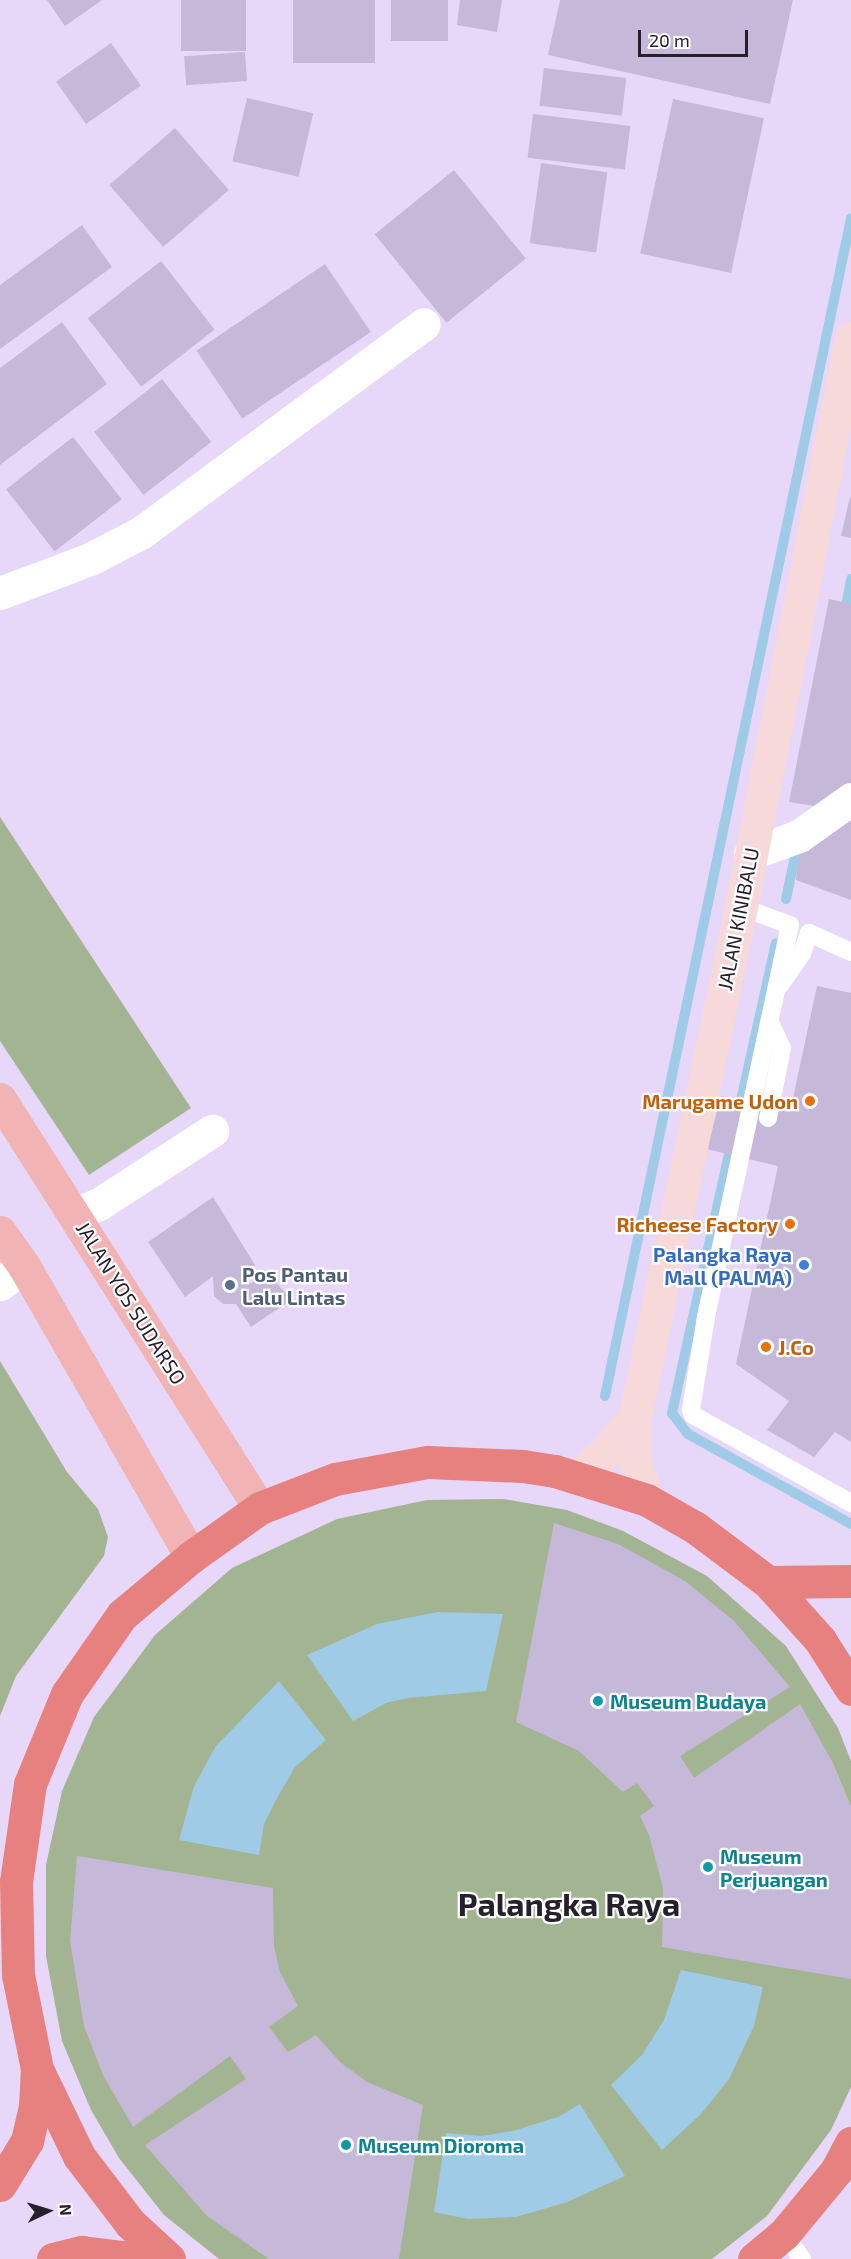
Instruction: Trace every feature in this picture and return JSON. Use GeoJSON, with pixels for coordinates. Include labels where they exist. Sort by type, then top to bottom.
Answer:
{"type":"FeatureCollection","features":[{"type":"Feature","properties":{"kind":"highway"},"geometry":{"type":"LineString","coordinates":[[169,2259],[130,2223],[79,2156],[37,2069],[18,1975],[16,1882],[30,1784],[67,1694],[122,1615],[191,1557],[260,1508],[335,1479],[428,1462],[523,1466],[576,1476],[647,1500],[696,1528],[768,1582],[820,1640],[851,1689]]}},
{"type":"Feature","properties":{"kind":"highway"},"geometry":{"type":"LineString","coordinates":[[768,1582],[851,1581]]}},
{"type":"Feature","properties":{"kind":"highway"},"geometry":{"type":"LineString","coordinates":[[0,2185],[27,2141],[35,2106],[37,2069]]}},
{"type":"Feature","properties":{"kind":"highway"},"geometry":{"type":"LineString","coordinates":[[754,2259],[793,2247],[846,2159]]}},
{"type":"Feature","properties":{"kind":"highway"},"geometry":{"type":"LineString","coordinates":[[53,2259],[82,2252],[137,2259]]}},
{"type":"Feature","properties":{"kind":"main road","name":"JALAN YOS SUDARSO"},"geometry":{"type":"LineString","coordinates":[[0,1099],[260,1508]]}},
{"type":"Feature","properties":{"kind":"main road"},"geometry":{"type":"LineString","coordinates":[[0,1232],[12,1275],[191,1557]]}},
{"type":"Feature","properties":{"kind":"street"},"geometry":{"type":"LineString","coordinates":[[4,583],[90,559],[142,532],[424,324]]}},
{"type":"Feature","properties":{"kind":"street","name":"JALAN KINIBALU"},"geometry":{"type":"LineString","coordinates":[[576,1476],[603,1455],[635,1416],[741,907],[851,338]]}},
{"type":"Feature","properties":{"kind":"street"},"geometry":{"type":"LineString","coordinates":[[750,854],[799,836],[851,799]]}},
{"type":"Feature","properties":{"kind":"street"},"geometry":{"type":"LineString","coordinates":[[75,1214],[99,1204],[212,1131]]}},
{"type":"Feature","properties":{"kind":"street"},"geometry":{"type":"LineString","coordinates":[[635,1416],[634,1457],[647,1500]]}},
{"type":"Feature","properties":{"kind":"lane"},"geometry":{"type":"LineString","coordinates":[[741,907],[790,925],[706,1317],[691,1410],[851,1503]]}},
{"type":"Feature","properties":{"kind":"lane"},"geometry":{"type":"LineString","coordinates":[[776,990],[802,954],[809,933],[851,952]]}},
{"type":"Feature","properties":{"kind":"lane"},"geometry":{"type":"LineString","coordinates":[[768,1118],[782,1048],[770,1022]]}},
{"type":"Feature","properties":{"kind":"green space"},"geometry":{"type":"Polygon","coordinates":[[[0,817],[191,1108],[89,1175],[0,1041],[0,817]]]}},
{"type":"Feature","properties":{"kind":"green space"},"geometry":{"type":"Polygon","coordinates":[[[0,1361],[67,1472],[98,1509],[108,1537],[104,1556],[16,1676],[0,1716],[0,1361]]]}},
{"type":"Feature","properties":{"kind":"green space"},"geometry":{"type":"Polygon","coordinates":[[[503,1499],[567,1510],[623,1531],[707,1576],[786,1646],[838,1728],[851,1761],[851,2087],[831,2130],[767,2216],[712,2259],[219,2259],[164,2215],[119,2158],[91,2110],[62,2041],[46,1956],[46,1865],[62,1791],[94,1717],[155,1635],[232,1568],[337,1519],[427,1500],[503,1499]]]}},
{"type":"Feature","properties":{"kind":"water"},"geometry":{"type":"Polygon","coordinates":[[[438,1612],[503,1614],[486,1691],[408,1698],[386,1703],[353,1721],[307,1655],[377,1624],[438,1612]]]}},
{"type":"Feature","properties":{"kind":"water"},"geometry":{"type":"Polygon","coordinates":[[[279,1681],[326,1740],[295,1767],[264,1824],[259,1855],[179,1840],[194,1786],[216,1746],[279,1681]]]}},
{"type":"Feature","properties":{"kind":"water"},"geometry":{"type":"Polygon","coordinates":[[[681,1970],[763,1987],[754,2026],[729,2079],[701,2114],[662,2150],[611,2085],[642,2055],[664,2020],[681,1970]]]}},
{"type":"Feature","properties":{"kind":"water"},"geometry":{"type":"Polygon","coordinates":[[[580,2104],[625,2176],[567,2202],[516,2217],[468,2219],[434,2212],[446,2133],[481,2136],[513,2131],[558,2117],[580,2104]]]}},
{"type":"Feature","properties":{"kind":"building"},"geometry":{"type":"Polygon","coordinates":[[[47,0],[102,0],[65,26],[47,0]]]}},
{"type":"Feature","properties":{"kind":"building"},"geometry":{"type":"Polygon","coordinates":[[[181,0],[246,0],[246,51],[181,51],[181,0]]]}},
{"type":"Feature","properties":{"kind":"building"},"geometry":{"type":"Polygon","coordinates":[[[293,0],[375,0],[375,63],[293,63],[293,0]]]}},
{"type":"Feature","properties":{"kind":"building"},"geometry":{"type":"Polygon","coordinates":[[[391,0],[448,0],[448,41],[391,41],[391,0]]]}},
{"type":"Feature","properties":{"kind":"building"},"geometry":{"type":"Polygon","coordinates":[[[460,0],[502,0],[497,32],[457,25],[460,0]]]}},
{"type":"Feature","properties":{"kind":"building"},"geometry":{"type":"Polygon","coordinates":[[[560,0],[793,0],[770,104],[548,55],[560,0]]]}},
{"type":"Feature","properties":{"kind":"building"},"geometry":{"type":"Polygon","coordinates":[[[111,43],[141,86],[86,124],[56,81],[111,43]]]}},
{"type":"Feature","properties":{"kind":"building"},"geometry":{"type":"Polygon","coordinates":[[[245,52],[247,81],[186,85],[184,56],[245,52]]]}},
{"type":"Feature","properties":{"kind":"building"},"geometry":{"type":"Polygon","coordinates":[[[544,68],[626,78],[622,116],[539,106],[544,68]]]}},
{"type":"Feature","properties":{"kind":"building"},"geometry":{"type":"Polygon","coordinates":[[[247,98],[313,113],[299,177],[232,161],[247,98]]]}},
{"type":"Feature","properties":{"kind":"building"},"geometry":{"type":"Polygon","coordinates":[[[673,99],[764,118],[731,273],[640,254],[673,99]]]}},
{"type":"Feature","properties":{"kind":"building"},"geometry":{"type":"Polygon","coordinates":[[[533,114],[630,126],[625,170],[528,158],[533,114]]]}},
{"type":"Feature","properties":{"kind":"building"},"geometry":{"type":"Polygon","coordinates":[[[175,128],[229,190],[163,247],[109,185],[175,128]]]}},
{"type":"Feature","properties":{"kind":"building"},"geometry":{"type":"Polygon","coordinates":[[[541,163],[607,172],[596,253],[530,243],[541,163]]]}},
{"type":"Feature","properties":{"kind":"building"},"geometry":{"type":"Polygon","coordinates":[[[454,170],[526,259],[446,323],[375,234],[454,170]]]}},
{"type":"Feature","properties":{"kind":"building"},"geometry":{"type":"Polygon","coordinates":[[[82,225],[112,267],[0,349],[0,285],[82,225]]]}},
{"type":"Feature","properties":{"kind":"building"},"geometry":{"type":"Polygon","coordinates":[[[161,261],[215,330],[141,387],[88,318],[161,261]]]}},
{"type":"Feature","properties":{"kind":"building"},"geometry":{"type":"Polygon","coordinates":[[[325,264],[371,332],[242,419],[196,351],[325,264]]]}},
{"type":"Feature","properties":{"kind":"building"},"geometry":{"type":"Polygon","coordinates":[[[62,322],[107,384],[0,465],[0,368],[62,322]]]}},
{"type":"Feature","properties":{"kind":"building"},"geometry":{"type":"Polygon","coordinates":[[[162,379],[211,442],[143,495],[94,432],[162,379]]]}},
{"type":"Feature","properties":{"kind":"building"},"geometry":{"type":"Polygon","coordinates":[[[73,437],[122,499],[55,552],[6,489],[73,437]]]}},
{"type":"Feature","properties":{"kind":"building"},"geometry":{"type":"Polygon","coordinates":[[[851,498],[851,538],[841,536],[851,498]]]}},
{"type":"Feature","properties":{"kind":"building"},"geometry":{"type":"Polygon","coordinates":[[[829,599],[851,604],[851,785],[821,807],[789,802],[829,599]]]}},
{"type":"Feature","properties":{"kind":"building"},"geometry":{"type":"Polygon","coordinates":[[[851,813],[851,900],[796,880],[800,848],[851,813]]]}},
{"type":"Feature","properties":{"kind":"building","name":"Palangka Raya Mall (PALMA)"},"geometry":{"type":"Polygon","coordinates":[[[817,986],[851,993],[851,1442],[835,1432],[814,1457],[767,1430],[789,1401],[736,1364],[778,1166],[707,1149],[721,1096],[790,1112],[817,986]]]}},
{"type":"Feature","properties":{"kind":"building"},"geometry":{"type":"Polygon","coordinates":[[[213,1197],[255,1265],[244,1272],[249,1284],[269,1273],[291,1300],[251,1327],[236,1304],[223,1304],[214,1296],[213,1276],[185,1297],[148,1242],[213,1197]]]}},
{"type":"Feature","properties":{"kind":"building"},"geometry":{"type":"Polygon","coordinates":[[[554,1523],[618,1544],[685,1581],[734,1621],[790,1687],[680,1756],[694,1778],[800,1704],[833,1763],[851,1806],[851,1979],[662,1947],[663,1888],[649,1835],[640,1816],[654,1806],[637,1783],[623,1792],[579,1751],[516,1722],[554,1523]]]}},
{"type":"Feature","properties":{"kind":"building"},"geometry":{"type":"Polygon","coordinates":[[[77,1856],[273,1888],[274,1946],[280,1972],[298,2006],[269,2027],[288,2052],[316,2035],[340,2062],[367,2082],[423,2105],[399,2259],[269,2259],[207,2216],[145,2145],[246,2079],[230,2056],[133,2127],[103,2075],[84,2026],[70,1941],[77,1856]]]}},
{"type":"Feature","properties":{"kind":"waterway"},"geometry":{"type":"LineString","coordinates":[[605,1396],[851,218]]}},
{"type":"Feature","properties":{"kind":"waterway"},"geometry":{"type":"LineString","coordinates":[[844,616],[851,579]]}},
{"type":"Feature","properties":{"kind":"waterway"},"geometry":{"type":"LineString","coordinates":[[786,899],[795,857]]}},
{"type":"Feature","properties":{"kind":"waterway"},"geometry":{"type":"LineString","coordinates":[[738,1114],[776,943]]}},
{"type":"Feature","properties":{"kind":"waterway"},"geometry":{"type":"LineString","coordinates":[[732,1140],[672,1413],[688,1434],[851,1524]]}},
{"type":"Feature","properties":{"kind":"place","name":"Marugame Udon"},"geometry":{"type":"Point","coordinates":[810,1101]}},
{"type":"Feature","properties":{"kind":"place","name":"Richeese Factory"},"geometry":{"type":"Point","coordinates":[790,1224]}},
{"type":"Feature","properties":{"kind":"place","name":"Palangka Raya Mall (PALMA)"},"geometry":{"type":"Point","coordinates":[804,1265]}},
{"type":"Feature","properties":{"kind":"place","name":"Pos Pantau Lalu Lintas"},"geometry":{"type":"Point","coordinates":[230,1285]}},
{"type":"Feature","properties":{"kind":"place","name":"J.Co"},"geometry":{"type":"Point","coordinates":[766,1347]}},
{"type":"Feature","properties":{"kind":"place","name":"Museum Budaya"},"geometry":{"type":"Point","coordinates":[598,1701]}},
{"type":"Feature","properties":{"kind":"place","name":"Museum Perjuangan"},"geometry":{"type":"Point","coordinates":[708,1867]}},
{"type":"Feature","properties":{"kind":"place","name":"Museum Dioroma"},"geometry":{"type":"Point","coordinates":[346,2145]}},
{"type":"Feature","properties":{"kind":"district","name":"Palangka Raya"},"geometry":{"type":"Point","coordinates":[569,1903]}}]}
